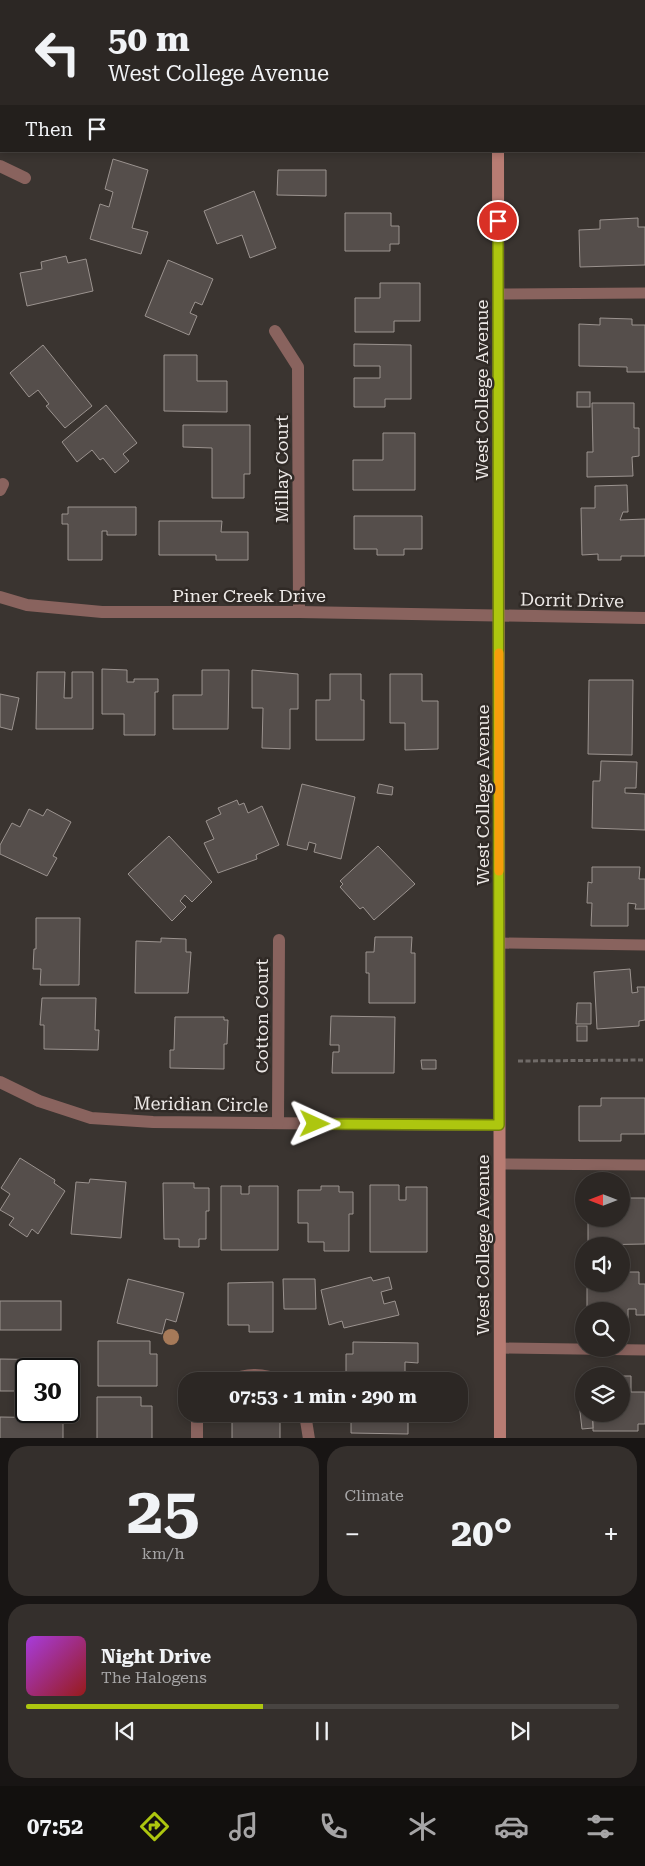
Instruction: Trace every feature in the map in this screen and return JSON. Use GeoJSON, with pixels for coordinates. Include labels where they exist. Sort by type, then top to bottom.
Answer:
{"type":"FeatureCollection","features":[{"type":"Feature","properties":{"kind":"main road","name":"West College Avenue"},"geometry":{"type":"LineString","coordinates":[[498,152],[500,1438]]}},
{"type":"Feature","properties":{"kind":"street"},"geometry":{"type":"LineString","coordinates":[[0,166],[25,178]]}},
{"type":"Feature","properties":{"kind":"street","name":"Millay Court"},"geometry":{"type":"LineString","coordinates":[[276,331],[298,367],[299,612]]}},
{"type":"Feature","properties":{"kind":"street","name":"Piner Creek Drive"},"geometry":{"type":"LineString","coordinates":[[0,597],[27,605],[102,612],[299,612],[499,617]]}},
{"type":"Feature","properties":{"kind":"street","name":"Dorrit Drive"},"geometry":{"type":"LineString","coordinates":[[499,617],[645,618]]}},
{"type":"Feature","properties":{"kind":"street","name":"Cotton Court"},"geometry":{"type":"LineString","coordinates":[[278,1123],[279,940]]}},
{"type":"Feature","properties":{"kind":"street","name":"Meridian Circle"},"geometry":{"type":"LineString","coordinates":[[0,1082],[39,1101],[91,1118],[154,1122],[499,1125]]}},
{"type":"Feature","properties":{"kind":"street"},"geometry":{"type":"LineString","coordinates":[[197,1422],[197,1438]]}},
{"type":"Feature","properties":{"kind":"street"},"geometry":{"type":"LineString","coordinates":[[306,1422],[309,1438]]}},
{"type":"Feature","properties":{"kind":"lane"},"geometry":{"type":"LineString","coordinates":[[498,294],[645,292]]}},
{"type":"Feature","properties":{"kind":"lane"},"geometry":{"type":"LineString","coordinates":[[499,943],[645,945]]}},
{"type":"Feature","properties":{"kind":"lane"},"geometry":{"type":"LineString","coordinates":[[500,1164],[645,1165]]}},
{"type":"Feature","properties":{"kind":"lane"},"geometry":{"type":"LineString","coordinates":[[500,1348],[645,1350]]}},
{"type":"Feature","properties":{"kind":"path"},"geometry":{"type":"LineString","coordinates":[[499,1061],[645,1060]]}},
{"type":"Feature","properties":{"kind":"building"},"geometry":{"type":"Polygon","coordinates":[[[113,159],[148,170],[132,228],[148,232],[141,254],[90,239],[100,204],[109,207],[113,192],[105,189],[113,159]]]}},
{"type":"Feature","properties":{"kind":"building"},"geometry":{"type":"Polygon","coordinates":[[[278,170],[326,170],[326,196],[277,195],[278,170]]]}},
{"type":"Feature","properties":{"kind":"building"},"geometry":{"type":"Polygon","coordinates":[[[254,191],[276,248],[250,258],[242,235],[217,244],[204,211],[254,191]]]}},
{"type":"Feature","properties":{"kind":"building"},"geometry":{"type":"Polygon","coordinates":[[[345,213],[391,213],[391,226],[399,226],[399,244],[390,244],[390,251],[345,251],[345,213]]]}},
{"type":"Feature","properties":{"kind":"building"},"geometry":{"type":"Polygon","coordinates":[[[638,218],[638,227],[645,227],[645,265],[580,267],[579,230],[600,229],[600,220],[638,218]]]}},
{"type":"Feature","properties":{"kind":"building"},"geometry":{"type":"Polygon","coordinates":[[[66,256],[68,263],[86,259],[93,291],[27,306],[20,273],[42,269],[41,262],[66,256]]]}},
{"type":"Feature","properties":{"kind":"building"},"geometry":{"type":"Polygon","coordinates":[[[168,260],[213,279],[202,305],[195,302],[190,313],[197,316],[189,335],[145,316],[168,260]]]}},
{"type":"Feature","properties":{"kind":"building"},"geometry":{"type":"Polygon","coordinates":[[[380,283],[420,283],[420,321],[394,321],[394,332],[355,332],[355,298],[380,298],[380,283]]]}},
{"type":"Feature","properties":{"kind":"building"},"geometry":{"type":"Polygon","coordinates":[[[600,318],[632,319],[632,325],[645,325],[645,372],[627,372],[627,367],[579,366],[579,324],[600,325],[600,318]]]}},
{"type":"Feature","properties":{"kind":"building"},"geometry":{"type":"Polygon","coordinates":[[[354,344],[411,345],[411,399],[385,399],[385,407],[354,407],[354,378],[380,378],[380,366],[354,366],[354,344]]]}},
{"type":"Feature","properties":{"kind":"building"},"geometry":{"type":"Polygon","coordinates":[[[43,345],[92,406],[65,428],[46,406],[49,404],[38,390],[29,397],[10,373],[43,345]]]}},
{"type":"Feature","properties":{"kind":"building"},"geometry":{"type":"Polygon","coordinates":[[[164,355],[197,355],[197,381],[227,381],[227,412],[164,411],[164,355]]]}},
{"type":"Feature","properties":{"kind":"building"},"geometry":{"type":"Polygon","coordinates":[[[577,392],[590,392],[590,407],[577,407],[577,392]]]}},
{"type":"Feature","properties":{"kind":"building"},"geometry":{"type":"Polygon","coordinates":[[[592,403],[634,403],[634,428],[639,428],[639,456],[632,457],[633,476],[587,477],[587,452],[593,452],[592,403]]]}},
{"type":"Feature","properties":{"kind":"building"},"geometry":{"type":"Polygon","coordinates":[[[106,405],[137,443],[123,454],[129,461],[115,473],[103,458],[100,460],[92,450],[77,462],[62,442],[106,405]]]}},
{"type":"Feature","properties":{"kind":"building"},"geometry":{"type":"Polygon","coordinates":[[[183,425],[250,425],[250,474],[244,474],[244,498],[212,498],[212,448],[183,447],[183,425]]]}},
{"type":"Feature","properties":{"kind":"building"},"geometry":{"type":"Polygon","coordinates":[[[383,433],[415,433],[415,490],[353,490],[353,460],[383,460],[383,433]]]}},
{"type":"Feature","properties":{"kind":"building"},"geometry":{"type":"Polygon","coordinates":[[[627,485],[628,512],[623,512],[620,520],[645,519],[645,556],[621,556],[621,560],[598,560],[598,554],[582,555],[581,508],[595,508],[595,486],[627,485]]]}},
{"type":"Feature","properties":{"kind":"building"},"geometry":{"type":"Polygon","coordinates":[[[68,507],[136,507],[136,535],[107,535],[107,531],[102,531],[102,560],[68,560],[68,524],[62,524],[62,514],[68,514],[68,507]]]}},
{"type":"Feature","properties":{"kind":"building"},"geometry":{"type":"Polygon","coordinates":[[[354,516],[422,516],[422,549],[404,549],[404,555],[377,555],[377,549],[354,549],[354,516]]]}},
{"type":"Feature","properties":{"kind":"building"},"geometry":{"type":"Polygon","coordinates":[[[159,521],[222,521],[221,532],[248,532],[248,560],[216,560],[216,555],[159,555],[159,521]]]}},
{"type":"Feature","properties":{"kind":"building"},"geometry":{"type":"Polygon","coordinates":[[[102,669],[127,670],[127,682],[134,682],[134,679],[158,679],[158,692],[155,692],[155,735],[124,735],[124,714],[102,714],[102,669]]]}},
{"type":"Feature","properties":{"kind":"building"},"geometry":{"type":"Polygon","coordinates":[[[202,670],[229,670],[228,729],[173,729],[173,695],[202,695],[202,670]]]}},
{"type":"Feature","properties":{"kind":"building"},"geometry":{"type":"Polygon","coordinates":[[[252,670],[298,674],[298,709],[290,709],[290,749],[262,748],[263,708],[252,708],[252,670]]]}},
{"type":"Feature","properties":{"kind":"building"},"geometry":{"type":"Polygon","coordinates":[[[37,672],[65,672],[64,698],[72,698],[72,672],[93,672],[93,729],[36,729],[37,672]]]}},
{"type":"Feature","properties":{"kind":"building"},"geometry":{"type":"Polygon","coordinates":[[[330,674],[361,674],[361,700],[364,700],[364,740],[316,740],[316,700],[330,700],[330,674]]]}},
{"type":"Feature","properties":{"kind":"building"},"geometry":{"type":"Polygon","coordinates":[[[390,674],[422,674],[422,701],[438,701],[438,749],[405,750],[405,723],[390,723],[390,674]]]}},
{"type":"Feature","properties":{"kind":"building"},"geometry":{"type":"Polygon","coordinates":[[[589,680],[633,680],[632,755],[588,754],[589,680]]]}},
{"type":"Feature","properties":{"kind":"building"},"geometry":{"type":"Polygon","coordinates":[[[0,694],[19,698],[12,730],[0,727],[0,694]]]}},
{"type":"Feature","properties":{"kind":"building"},"geometry":{"type":"Polygon","coordinates":[[[601,761],[637,762],[636,788],[625,788],[625,793],[645,794],[645,830],[592,828],[593,781],[600,781],[601,761]]]}},
{"type":"Feature","properties":{"kind":"building"},"geometry":{"type":"Polygon","coordinates":[[[302,784],[355,797],[341,859],[314,852],[316,844],[309,842],[307,850],[287,845],[302,784]]]}},
{"type":"Feature","properties":{"kind":"building"},"geometry":{"type":"Polygon","coordinates":[[[379,784],[393,787],[392,795],[377,793],[379,784]]]}},
{"type":"Feature","properties":{"kind":"building"},"geometry":{"type":"Polygon","coordinates":[[[237,800],[239,805],[244,803],[248,813],[262,806],[279,845],[256,855],[257,859],[218,873],[204,843],[214,839],[206,821],[221,814],[218,808],[237,800]]]}},
{"type":"Feature","properties":{"kind":"building"},"geometry":{"type":"Polygon","coordinates":[[[29,809],[43,816],[47,809],[71,822],[53,856],[57,858],[47,876],[0,854],[0,845],[12,823],[20,827],[29,809]]]}},
{"type":"Feature","properties":{"kind":"building"},"geometry":{"type":"Polygon","coordinates":[[[169,836],[212,882],[192,902],[185,895],[180,901],[186,907],[172,921],[128,874],[169,836]]]}},
{"type":"Feature","properties":{"kind":"building"},"geometry":{"type":"Polygon","coordinates":[[[378,846],[415,884],[374,920],[363,907],[360,909],[340,887],[343,884],[340,881],[378,846]]]}},
{"type":"Feature","properties":{"kind":"building"},"geometry":{"type":"Polygon","coordinates":[[[592,867],[640,867],[639,879],[645,879],[645,909],[635,909],[636,904],[628,903],[628,926],[591,926],[592,903],[587,903],[588,882],[592,883],[592,867]]]}},
{"type":"Feature","properties":{"kind":"building"},"geometry":{"type":"Polygon","coordinates":[[[36,918],[80,918],[79,985],[40,985],[41,969],[33,969],[34,949],[36,949],[36,918]]]}},
{"type":"Feature","properties":{"kind":"building"},"geometry":{"type":"Polygon","coordinates":[[[375,937],[412,937],[411,953],[415,953],[415,1003],[369,1003],[369,973],[366,973],[366,952],[374,952],[375,937]]]}},
{"type":"Feature","properties":{"kind":"building"},"geometry":{"type":"Polygon","coordinates":[[[161,938],[186,939],[186,952],[191,952],[188,993],[135,993],[136,941],[161,942],[161,938]]]}},
{"type":"Feature","properties":{"kind":"building"},"geometry":{"type":"Polygon","coordinates":[[[630,969],[632,993],[638,992],[637,987],[645,987],[645,1020],[639,1021],[639,1026],[597,1029],[594,972],[630,969]]]}},
{"type":"Feature","properties":{"kind":"building"},"geometry":{"type":"Polygon","coordinates":[[[42,998],[96,998],[95,1030],[99,1030],[98,1050],[44,1049],[44,1025],[40,1025],[42,998]]]}},
{"type":"Feature","properties":{"kind":"building"},"geometry":{"type":"Polygon","coordinates":[[[577,1003],[591,1003],[591,1024],[576,1024],[577,1003]]]}},
{"type":"Feature","properties":{"kind":"building"},"geometry":{"type":"Polygon","coordinates":[[[331,1016],[395,1017],[394,1073],[332,1073],[333,1052],[339,1052],[339,1045],[330,1045],[331,1016]]]}},
{"type":"Feature","properties":{"kind":"building"},"geometry":{"type":"Polygon","coordinates":[[[175,1017],[224,1017],[224,1020],[228,1020],[227,1044],[224,1044],[224,1069],[170,1068],[170,1050],[174,1050],[175,1017]]]}},
{"type":"Feature","properties":{"kind":"building"},"geometry":{"type":"Polygon","coordinates":[[[577,1026],[587,1026],[587,1041],[577,1041],[577,1026]]]}},
{"type":"Feature","properties":{"kind":"building"},"geometry":{"type":"Polygon","coordinates":[[[421,1060],[436,1060],[436,1069],[422,1069],[421,1060]]]}},
{"type":"Feature","properties":{"kind":"building"},"geometry":{"type":"Polygon","coordinates":[[[601,1098],[645,1098],[645,1134],[621,1134],[621,1141],[579,1141],[579,1106],[601,1106],[601,1098]]]}},
{"type":"Feature","properties":{"kind":"building"},"geometry":{"type":"Polygon","coordinates":[[[20,1158],[55,1180],[54,1183],[65,1191],[38,1234],[32,1229],[27,1237],[9,1225],[14,1218],[0,1210],[10,1194],[1,1188],[20,1158]]]}},
{"type":"Feature","properties":{"kind":"building"},"geometry":{"type":"Polygon","coordinates":[[[90,1179],[126,1182],[121,1238],[71,1234],[76,1182],[89,1183],[90,1179]]]}},
{"type":"Feature","properties":{"kind":"building"},"geometry":{"type":"Polygon","coordinates":[[[163,1183],[194,1183],[194,1188],[209,1188],[209,1211],[206,1211],[206,1239],[199,1239],[199,1247],[179,1247],[179,1239],[164,1239],[163,1183]]]}},
{"type":"Feature","properties":{"kind":"building"},"geometry":{"type":"Polygon","coordinates":[[[370,1185],[399,1185],[399,1200],[406,1200],[406,1187],[427,1187],[427,1252],[370,1252],[370,1185]]]}},
{"type":"Feature","properties":{"kind":"building"},"geometry":{"type":"Polygon","coordinates":[[[221,1186],[241,1186],[241,1194],[249,1194],[249,1186],[278,1186],[278,1250],[221,1250],[221,1186]]]}},
{"type":"Feature","properties":{"kind":"building"},"geometry":{"type":"Polygon","coordinates":[[[321,1186],[339,1186],[339,1192],[353,1192],[353,1214],[349,1214],[349,1251],[324,1251],[324,1242],[308,1242],[308,1223],[298,1223],[298,1190],[321,1190],[321,1186]]]}},
{"type":"Feature","properties":{"kind":"building"},"geometry":{"type":"Polygon","coordinates":[[[630,1198],[645,1198],[645,1244],[630,1244],[630,1237],[588,1237],[588,1228],[630,1228],[630,1198]]]}},
{"type":"Feature","properties":{"kind":"building"},"geometry":{"type":"Polygon","coordinates":[[[630,1272],[639,1272],[639,1284],[645,1284],[645,1315],[636,1315],[636,1309],[630,1309],[630,1302],[587,1302],[587,1292],[630,1292],[630,1272]]]}},
{"type":"Feature","properties":{"kind":"building"},"geometry":{"type":"Polygon","coordinates":[[[371,1277],[373,1281],[389,1277],[392,1289],[381,1292],[384,1304],[395,1301],[399,1315],[344,1328],[342,1321],[329,1325],[321,1290],[371,1277]]]}},
{"type":"Feature","properties":{"kind":"building"},"geometry":{"type":"Polygon","coordinates":[[[128,1279],[184,1293],[176,1322],[166,1319],[162,1334],[117,1323],[128,1279]]]}},
{"type":"Feature","properties":{"kind":"building"},"geometry":{"type":"Polygon","coordinates":[[[283,1279],[315,1279],[316,1309],[284,1309],[283,1279]]]}},
{"type":"Feature","properties":{"kind":"building"},"geometry":{"type":"Polygon","coordinates":[[[273,1282],[273,1332],[249,1332],[249,1325],[228,1325],[228,1283],[273,1282]]]}},
{"type":"Feature","properties":{"kind":"building"},"geometry":{"type":"Polygon","coordinates":[[[0,1301],[61,1301],[61,1330],[0,1330],[0,1301]]]}},
{"type":"Feature","properties":{"kind":"building"},"geometry":{"type":"Polygon","coordinates":[[[98,1341],[150,1341],[150,1354],[157,1354],[157,1386],[98,1386],[98,1341]]]}},
{"type":"Feature","properties":{"kind":"building"},"geometry":{"type":"Polygon","coordinates":[[[353,1342],[418,1343],[418,1363],[405,1362],[405,1372],[346,1372],[346,1354],[353,1354],[353,1342]]]}},
{"type":"Feature","properties":{"kind":"building"},"geometry":{"type":"Polygon","coordinates":[[[0,1359],[15,1359],[15,1391],[0,1391],[0,1359]]]}},
{"type":"Feature","properties":{"kind":"building"},"geometry":{"type":"Polygon","coordinates":[[[631,1376],[631,1392],[645,1392],[645,1424],[638,1424],[638,1431],[593,1431],[593,1422],[630,1422],[631,1376]]]}},
{"type":"Feature","properties":{"kind":"building"},"geometry":{"type":"Polygon","coordinates":[[[97,1397],[141,1397],[141,1406],[152,1406],[152,1438],[97,1438],[97,1397]]]}},
{"type":"Feature","properties":{"kind":"building"},"geometry":{"type":"Polygon","coordinates":[[[0,1417],[15,1417],[15,1423],[63,1423],[63,1438],[0,1438],[0,1417]]]}},
{"type":"Feature","properties":{"kind":"building"},"geometry":{"type":"Polygon","coordinates":[[[232,1422],[280,1422],[280,1438],[232,1438],[232,1422]]]}},
{"type":"Feature","properties":{"kind":"building"},"geometry":{"type":"Polygon","coordinates":[[[351,1422],[408,1422],[408,1434],[351,1433],[351,1422]]]}},
{"type":"Feature","properties":{"kind":"building"},"geometry":{"type":"Polygon","coordinates":[[[581,1422],[593,1422],[593,1428],[582,1429],[581,1422]]]}},
{"type":"Feature","properties":{"kind":"slow traffic"},"geometry":{"type":"LineString","coordinates":[[499,653],[499,871]]}},
{"type":"Feature","properties":{"kind":"route"},"geometry":{"type":"LineString","coordinates":[[315,1124],[499,1125],[498,221]]}}]}
